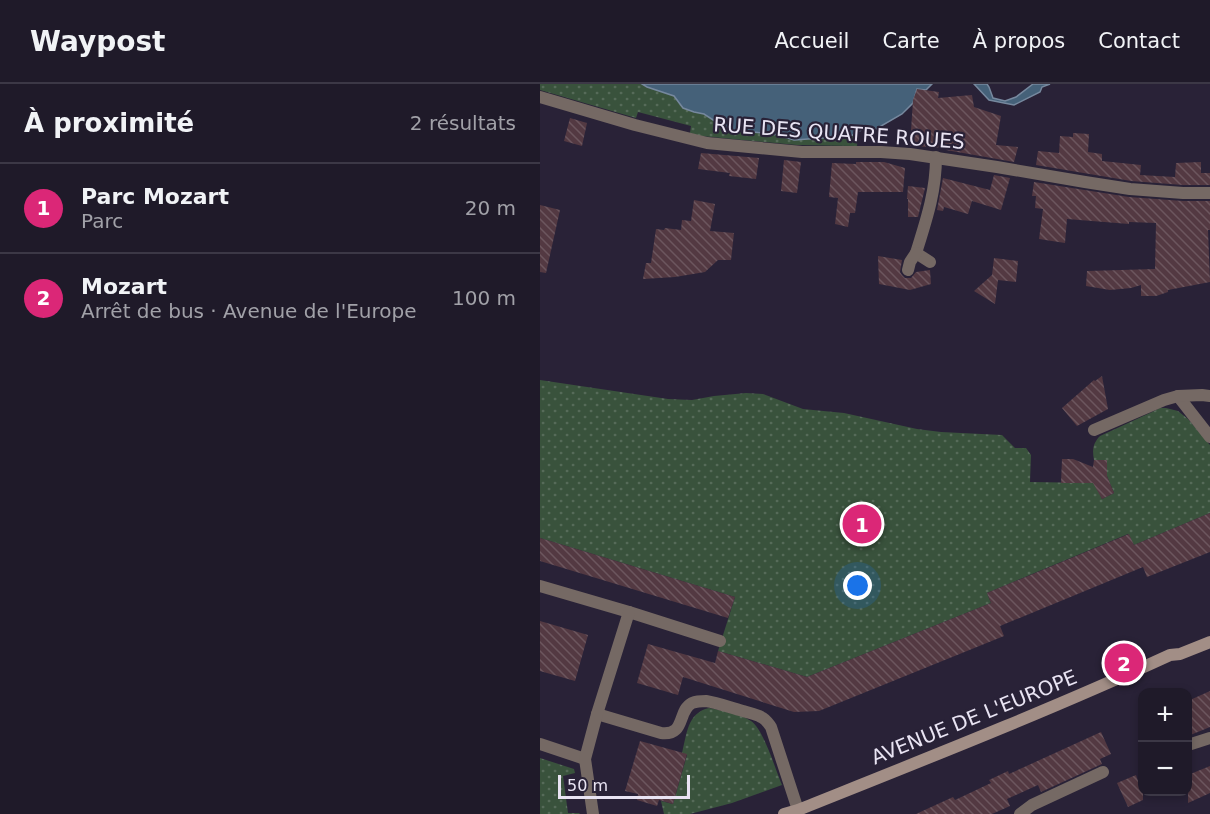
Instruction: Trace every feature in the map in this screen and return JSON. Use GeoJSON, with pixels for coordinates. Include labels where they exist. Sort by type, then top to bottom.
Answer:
{"type":"FeatureCollection","features":[{"type":"Feature","properties":{"kind":"main road","name":"AVENUE DE L'EUROPE"},"geometry":{"type":"LineString","coordinates":[[784,814],[1104,686],[1170,655],[1180,654],[1210,642]]}},
{"type":"Feature","properties":{"kind":"street","name":"RUE DES QUATRE ROUES"},"geometry":{"type":"LineString","coordinates":[[540,97],[707,143],[802,152],[881,152],[936,157],[1130,189],[1210,193]]}},
{"type":"Feature","properties":{"kind":"street"},"geometry":{"type":"LineString","coordinates":[[908,270],[916,253],[926,215],[936,174],[936,157]]}},
{"type":"Feature","properties":{"kind":"street"},"geometry":{"type":"LineString","coordinates":[[916,253],[930,262]]}},
{"type":"Feature","properties":{"kind":"street"},"geometry":{"type":"LineString","coordinates":[[1094,430],[1164,400],[1178,396],[1210,396]]}},
{"type":"Feature","properties":{"kind":"street"},"geometry":{"type":"LineString","coordinates":[[1178,396],[1210,437]]}},
{"type":"Feature","properties":{"kind":"street"},"geometry":{"type":"LineString","coordinates":[[540,586],[720,641]]}},
{"type":"Feature","properties":{"kind":"street"},"geometry":{"type":"LineString","coordinates":[[593,814],[585,759],[629,612]]}},
{"type":"Feature","properties":{"kind":"street"},"geometry":{"type":"LineString","coordinates":[[597,714],[664,733],[676,729],[687,707],[698,701],[716,703],[761,717],[771,727],[798,810]]}},
{"type":"Feature","properties":{"kind":"street"},"geometry":{"type":"LineString","coordinates":[[1192,744],[1210,738]]}},
{"type":"Feature","properties":{"kind":"street"},"geometry":{"type":"LineString","coordinates":[[540,744],[585,759]]}},
{"type":"Feature","properties":{"kind":"street"},"geometry":{"type":"LineString","coordinates":[[1020,814],[1032,805],[1103,772]]}},
{"type":"Feature","properties":{"kind":"green space"},"geometry":{"type":"Polygon","coordinates":[[[540,84],[642,84],[674,96],[683,108],[704,114],[727,129],[778,135],[795,140],[851,136],[858,132],[857,146],[797,145],[701,136],[690,133],[691,126],[638,112],[636,118],[540,90],[540,84]]]}},
{"type":"Feature","properties":{"kind":"green space"},"geometry":{"type":"Polygon","coordinates":[[[540,380],[668,399],[692,400],[746,393],[763,394],[803,409],[844,413],[917,429],[1002,435],[1015,448],[1026,448],[1031,455],[1030,482],[1095,483],[1102,499],[1114,493],[1107,476],[1107,460],[1094,460],[1096,441],[1100,436],[1160,408],[1166,408],[1178,411],[1188,419],[1210,445],[1210,513],[1134,545],[1128,534],[987,593],[991,603],[807,677],[718,651],[735,597],[540,538],[540,380]]]}},
{"type":"Feature","properties":{"kind":"green space"},"geometry":{"type":"Polygon","coordinates":[[[709,708],[742,716],[756,726],[765,741],[782,785],[732,803],[690,814],[664,814],[661,801],[673,804],[687,755],[682,753],[689,725],[696,714],[709,708]]]}},
{"type":"Feature","properties":{"kind":"green space"},"geometry":{"type":"Polygon","coordinates":[[[540,758],[574,769],[575,773],[563,776],[568,813],[580,814],[540,814],[540,758]]]}},
{"type":"Feature","properties":{"kind":"water"},"geometry":{"type":"Polygon","coordinates":[[[642,84],[932,84],[926,90],[917,89],[913,103],[902,114],[876,129],[861,130],[851,136],[794,140],[778,135],[727,129],[704,114],[683,108],[674,96],[642,84]]]}},
{"type":"Feature","properties":{"kind":"water"},"geometry":{"type":"Polygon","coordinates":[[[974,84],[987,84],[993,98],[1005,101],[1016,97],[1033,84],[1050,84],[1042,87],[1040,92],[1014,105],[989,100],[974,84]]]}},
{"type":"Feature","properties":{"kind":"building"},"geometry":{"type":"Polygon","coordinates":[[[917,89],[939,92],[938,98],[972,95],[974,107],[1001,116],[996,145],[1018,147],[1014,162],[946,150],[947,148],[910,146],[913,100],[917,89]]]}},
{"type":"Feature","properties":{"kind":"building"},"geometry":{"type":"Polygon","coordinates":[[[570,118],[587,123],[582,146],[564,141],[570,118]]]}},
{"type":"Feature","properties":{"kind":"building"},"geometry":{"type":"Polygon","coordinates":[[[1073,133],[1089,134],[1088,152],[1102,154],[1102,161],[1141,165],[1140,175],[1175,177],[1176,163],[1201,162],[1201,173],[1210,173],[1210,185],[1131,181],[1036,165],[1038,151],[1059,153],[1060,136],[1073,137],[1073,133]]]}},
{"type":"Feature","properties":{"kind":"building"},"geometry":{"type":"Polygon","coordinates":[[[701,153],[759,158],[756,179],[698,169],[701,153]]]}},
{"type":"Feature","properties":{"kind":"building"},"geometry":{"type":"Polygon","coordinates":[[[784,160],[801,162],[797,193],[781,191],[784,160]]]}},
{"type":"Feature","properties":{"kind":"building"},"geometry":{"type":"Polygon","coordinates":[[[856,162],[884,162],[905,168],[903,192],[858,192],[855,213],[850,213],[848,227],[835,224],[838,198],[829,197],[832,163],[856,164],[856,162]]]}},
{"type":"Feature","properties":{"kind":"building"},"geometry":{"type":"Polygon","coordinates":[[[994,175],[1010,178],[1001,210],[972,201],[968,214],[944,207],[943,211],[937,210],[943,178],[990,190],[994,175]]]}},
{"type":"Feature","properties":{"kind":"building"},"geometry":{"type":"Polygon","coordinates":[[[1034,182],[1129,197],[1210,201],[1210,230],[1208,230],[1210,282],[1168,290],[1156,296],[1141,296],[1141,285],[1110,290],[1086,286],[1087,271],[1155,269],[1156,223],[1129,222],[1129,224],[1067,219],[1065,243],[1039,239],[1043,209],[1035,208],[1036,196],[1032,196],[1034,182]]]}},
{"type":"Feature","properties":{"kind":"building"},"geometry":{"type":"Polygon","coordinates":[[[908,186],[925,188],[918,217],[908,217],[908,186]]]}},
{"type":"Feature","properties":{"kind":"building"},"geometry":{"type":"Polygon","coordinates":[[[694,200],[715,204],[710,231],[734,233],[731,260],[718,260],[705,272],[643,279],[646,263],[651,263],[656,229],[681,230],[682,220],[691,221],[694,200]]]}},
{"type":"Feature","properties":{"kind":"building"},"geometry":{"type":"Polygon","coordinates":[[[540,205],[560,210],[546,273],[540,272],[540,205]]]}},
{"type":"Feature","properties":{"kind":"building"},"geometry":{"type":"Polygon","coordinates":[[[878,256],[902,260],[900,272],[905,278],[911,278],[916,272],[930,270],[931,284],[910,290],[879,284],[878,256]]]}},
{"type":"Feature","properties":{"kind":"building"},"geometry":{"type":"Polygon","coordinates":[[[994,258],[1018,261],[1016,282],[998,280],[995,304],[974,291],[992,275],[994,258]]]}},
{"type":"Feature","properties":{"kind":"building"},"geometry":{"type":"Polygon","coordinates":[[[1102,376],[1108,409],[1077,426],[1062,408],[1094,380],[1102,376]]]}},
{"type":"Feature","properties":{"kind":"building"},"geometry":{"type":"Polygon","coordinates":[[[1062,459],[1073,459],[1093,467],[1094,460],[1107,460],[1107,476],[1114,493],[1102,499],[1093,483],[1061,483],[1062,459]]]}},
{"type":"Feature","properties":{"kind":"building"},"geometry":{"type":"Polygon","coordinates":[[[1210,513],[1210,552],[1147,577],[1143,567],[1000,626],[1004,636],[819,711],[794,712],[683,677],[678,695],[637,683],[648,644],[715,663],[718,651],[807,677],[991,603],[987,593],[1129,534],[1134,545],[1210,513]]]}},
{"type":"Feature","properties":{"kind":"building"},"geometry":{"type":"Polygon","coordinates":[[[540,538],[735,597],[728,618],[540,561],[540,538]]]}},
{"type":"Feature","properties":{"kind":"building"},"geometry":{"type":"Polygon","coordinates":[[[540,621],[588,635],[575,681],[540,671],[540,621]]]}},
{"type":"Feature","properties":{"kind":"building"},"geometry":{"type":"Polygon","coordinates":[[[1210,691],[1210,727],[1192,734],[1192,704],[1192,699],[1210,691]]]}},
{"type":"Feature","properties":{"kind":"building"},"geometry":{"type":"Polygon","coordinates":[[[1101,732],[1111,754],[1100,759],[1102,764],[1041,792],[1038,785],[1007,799],[1010,806],[992,814],[916,814],[953,797],[955,800],[991,783],[989,780],[1008,771],[1009,774],[1101,732]]]}},
{"type":"Feature","properties":{"kind":"building"},"geometry":{"type":"Polygon","coordinates":[[[640,741],[687,754],[673,804],[659,800],[657,806],[637,800],[638,794],[625,791],[640,741]]]}},
{"type":"Feature","properties":{"kind":"building"},"geometry":{"type":"Polygon","coordinates":[[[1210,766],[1210,793],[1188,803],[1188,796],[1192,796],[1192,773],[1210,766]]]}},
{"type":"Feature","properties":{"kind":"building"},"geometry":{"type":"Polygon","coordinates":[[[1136,775],[1138,796],[1143,796],[1143,800],[1128,807],[1117,783],[1136,775]]]}},
{"type":"Feature","properties":{"kind":"place","name":"Parc Mozart"},"geometry":{"type":"Point","coordinates":[862,524]}},
{"type":"Feature","properties":{"kind":"place","name":"Mozart"},"geometry":{"type":"Point","coordinates":[1124,663]}}]}
